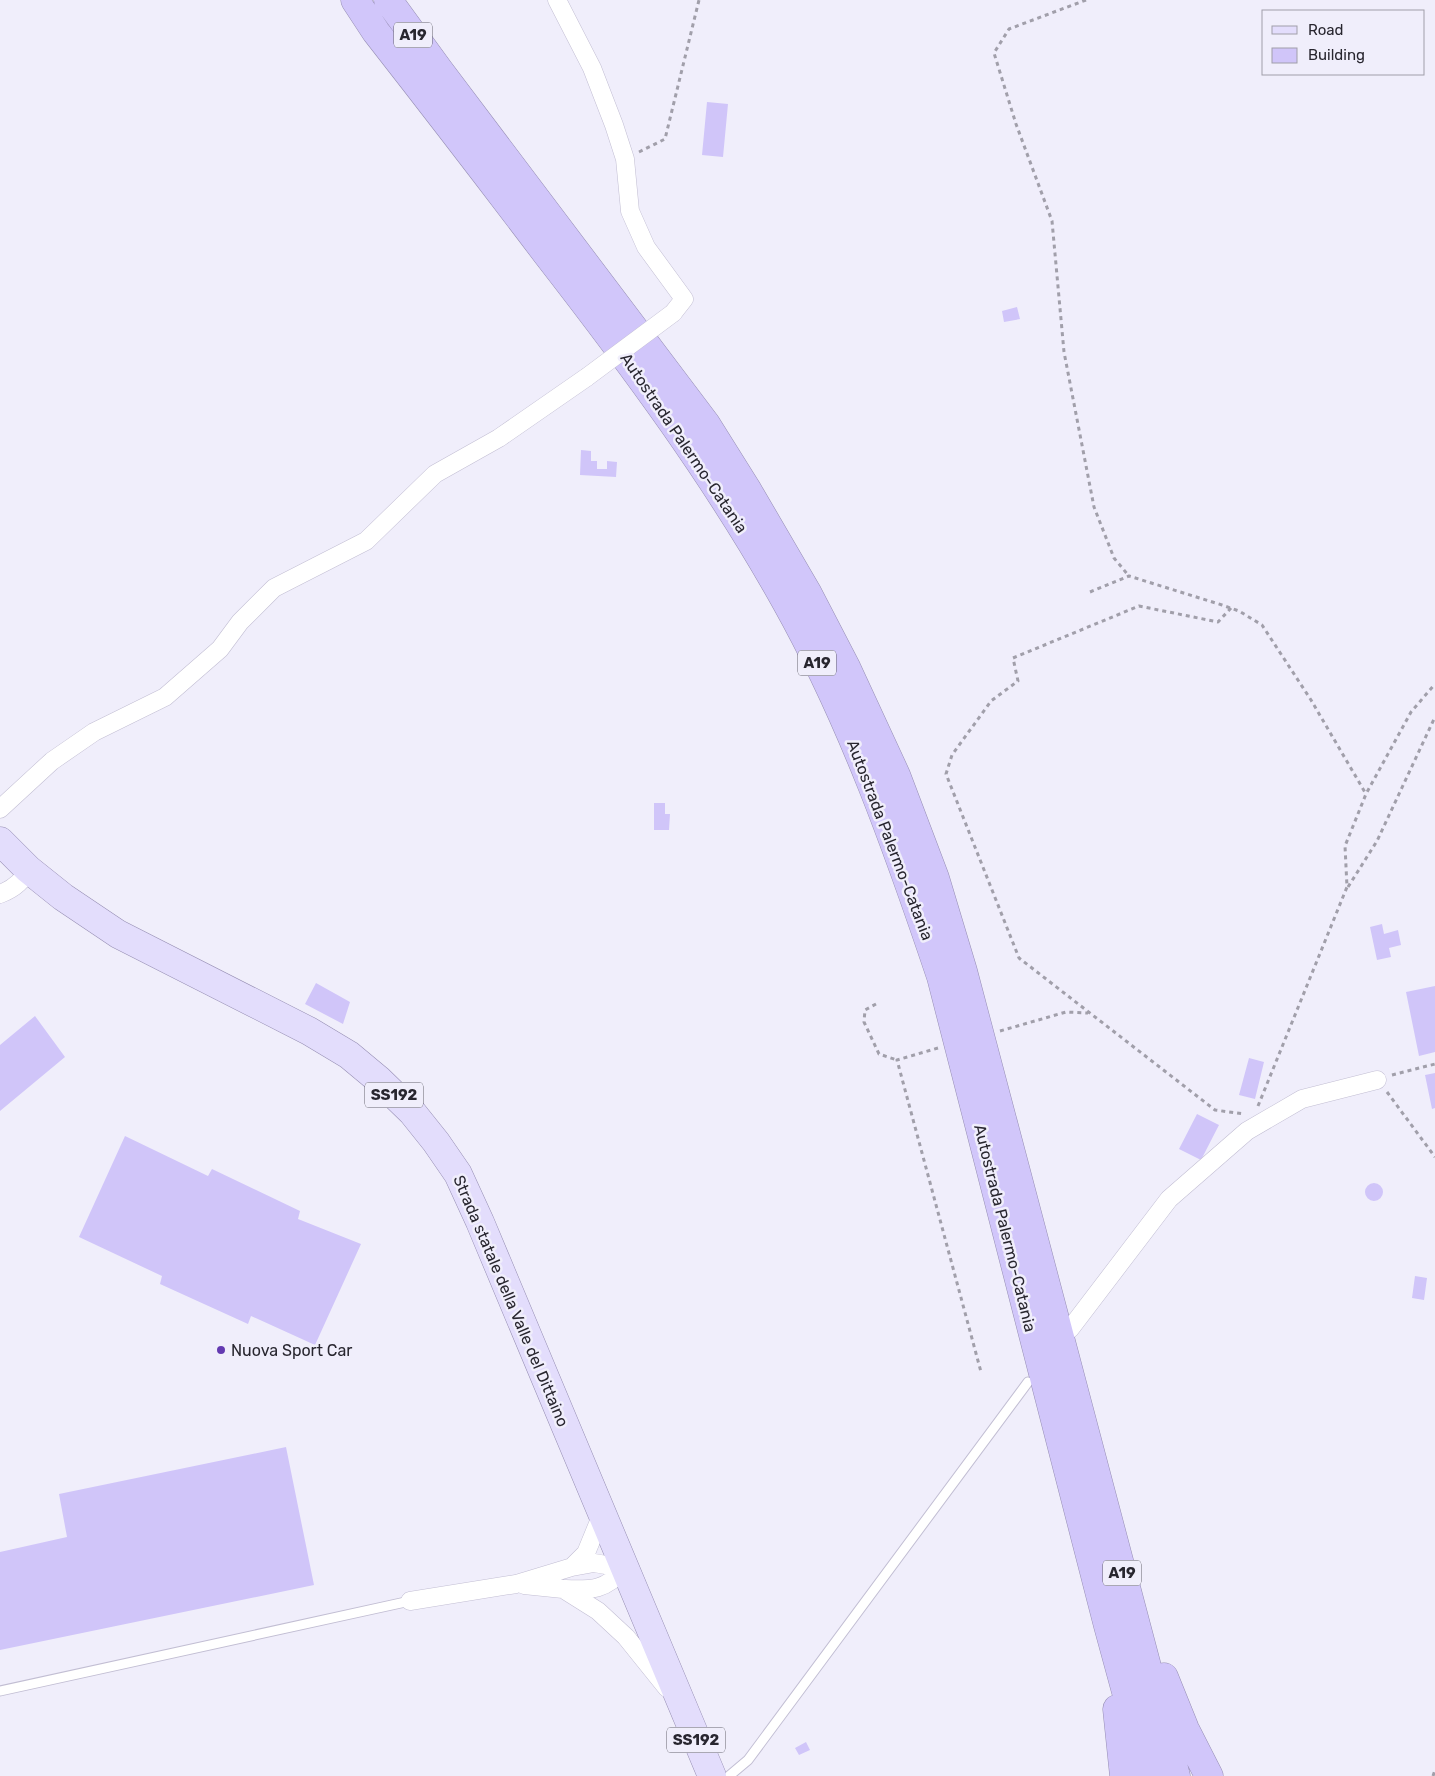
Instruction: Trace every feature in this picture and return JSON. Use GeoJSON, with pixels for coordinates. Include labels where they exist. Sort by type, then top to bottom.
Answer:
{"type":"FeatureCollection","features":[{"type":"Feature","properties":{"kind":"highway","name":"Autostrada Palermo-Catania"},"geometry":{"type":"LineString","coordinates":[[355,0],[376,32],[610,336],[684,437],[730,506],[782,595],[827,683],[872,785],[910,886],[941,977],[1108,1626],[1149,1776]]}},
{"type":"Feature","properties":{"kind":"highway","name":"Autostrada Palermo-Catania"},"geometry":{"type":"LineString","coordinates":[[388,0],[467,108],[706,424],[807,592],[847,668],[896,775],[935,878],[966,980],[1176,1776]]}},
{"type":"Feature","properties":{"kind":"highway"},"geometry":{"type":"LineString","coordinates":[[1068,1370],[1111,1482],[1155,1648],[1167,1684],[1209,1776]]}},
{"type":"Feature","properties":{"kind":"highway"},"geometry":{"type":"LineString","coordinates":[[1108,1626],[1124,1776]]}},
{"type":"Feature","properties":{"kind":"main road","name":"Strada statale della Valle del Dittaino"},"geometry":{"type":"LineString","coordinates":[[0,841],[28,869],[63,897],[118,934],[309,1031],[348,1055],[379,1080],[412,1112],[436,1142],[458,1174],[480,1222],[680,1704]]}},
{"type":"Feature","properties":{"kind":"main road","name":"SS192"},"geometry":{"type":"LineString","coordinates":[[680,1704],[712,1776]]}},
{"type":"Feature","properties":{"kind":"street"},"geometry":{"type":"LineString","coordinates":[[0,809],[52,761],[94,732],[166,697],[220,649],[240,622],[274,588],[366,541],[435,474],[499,438],[586,377],[672,313],[684,299],[646,247],[630,212],[625,159],[592,68],[556,0]]}},
{"type":"Feature","properties":{"kind":"street"},"geometry":{"type":"LineString","coordinates":[[0,894],[8,891],[24,879],[28,869]]}},
{"type":"Feature","properties":{"kind":"street"},"geometry":{"type":"LineString","coordinates":[[1070,1329],[1169,1198],[1247,1131],[1302,1099],[1378,1080]]}},
{"type":"Feature","properties":{"kind":"street"},"geometry":{"type":"LineString","coordinates":[[572,1566],[586,1553],[602,1514]]}},
{"type":"Feature","properties":{"kind":"street"},"geometry":{"type":"LineString","coordinates":[[410,1601],[516,1584],[572,1566],[594,1563],[624,1568],[615,1579],[599,1588],[563,1589],[516,1584]]}},
{"type":"Feature","properties":{"kind":"street"},"geometry":{"type":"LineString","coordinates":[[563,1589],[598,1611],[626,1636],[680,1704]]}},
{"type":"Feature","properties":{"kind":"lane"},"geometry":{"type":"LineString","coordinates":[[730,1776],[748,1760],[1028,1382]]}},
{"type":"Feature","properties":{"kind":"lane"},"geometry":{"type":"LineString","coordinates":[[0,1691],[410,1601]]}},
{"type":"Feature","properties":{"kind":"path"},"geometry":{"type":"LineString","coordinates":[[625,159],[665,139],[699,0]]}},
{"type":"Feature","properties":{"kind":"path"},"geometry":{"type":"LineString","coordinates":[[1086,0],[1009,29],[994,53],[1016,124],[1052,221],[1064,352],[1094,507],[1114,558],[1129,576],[1231,608],[1262,625],[1312,700],[1366,794]]}},
{"type":"Feature","properties":{"kind":"path"},"geometry":{"type":"LineString","coordinates":[[1090,592],[1129,576]]}},
{"type":"Feature","properties":{"kind":"path"},"geometry":{"type":"LineString","coordinates":[[1231,608],[1218,622],[1139,606],[1013,658],[1018,681],[991,701],[952,756],[946,774],[1019,958],[1214,1110],[1254,1115]]}},
{"type":"Feature","properties":{"kind":"path"},"geometry":{"type":"LineString","coordinates":[[1347,887],[1345,846],[1366,794],[1411,712],[1435,684]]}},
{"type":"Feature","properties":{"kind":"path"},"geometry":{"type":"LineString","coordinates":[[1247,1131],[1347,887],[1377,841],[1435,717]]}},
{"type":"Feature","properties":{"kind":"path"},"geometry":{"type":"LineString","coordinates":[[876,1004],[864,1010],[864,1022],[879,1054],[897,1060],[940,1047]]}},
{"type":"Feature","properties":{"kind":"path"},"geometry":{"type":"LineString","coordinates":[[996,1031],[1066,1012],[1089,1014]]}},
{"type":"Feature","properties":{"kind":"path"},"geometry":{"type":"LineString","coordinates":[[897,1060],[981,1372]]}},
{"type":"Feature","properties":{"kind":"path"},"geometry":{"type":"LineString","coordinates":[[1435,1064],[1378,1080],[1435,1157]]}},
{"type":"Feature","properties":{"kind":"path"},"geometry":{"type":"LineString","coordinates":[[1433,1776],[1435,1770]]}},
{"type":"Feature","properties":{"kind":"building"},"geometry":{"type":"Polygon","coordinates":[[[707,102],[728,104],[723,157],[702,155],[707,102]]]}},
{"type":"Feature","properties":{"kind":"building"},"geometry":{"type":"Polygon","coordinates":[[[1017,307],[1020,319],[1004,322],[1002,311],[1017,307]]]}},
{"type":"Feature","properties":{"kind":"building"},"geometry":{"type":"Polygon","coordinates":[[[581,450],[591,451],[591,461],[597,461],[597,469],[607,469],[607,461],[617,462],[616,477],[580,475],[581,450]]]}},
{"type":"Feature","properties":{"kind":"building"},"geometry":{"type":"Polygon","coordinates":[[[654,803],[665,803],[665,814],[670,814],[669,830],[654,830],[654,803]]]}},
{"type":"Feature","properties":{"kind":"building"},"geometry":{"type":"Polygon","coordinates":[[[1382,924],[1384,934],[1398,930],[1401,945],[1389,948],[1391,957],[1377,960],[1370,927],[1382,924]]]}},
{"type":"Feature","properties":{"kind":"building"},"geometry":{"type":"Polygon","coordinates":[[[316,983],[350,1002],[343,1024],[305,1004],[316,983]]]}},
{"type":"Feature","properties":{"kind":"building"},"geometry":{"type":"Polygon","coordinates":[[[1435,986],[1435,1052],[1419,1056],[1406,992],[1435,986]]]}},
{"type":"Feature","properties":{"kind":"building"},"geometry":{"type":"Polygon","coordinates":[[[35,1016],[65,1057],[0,1111],[0,1045],[35,1016]]]}},
{"type":"Feature","properties":{"kind":"building"},"geometry":{"type":"Polygon","coordinates":[[[1249,1058],[1264,1062],[1255,1099],[1239,1095],[1249,1058]]]}},
{"type":"Feature","properties":{"kind":"building"},"geometry":{"type":"Polygon","coordinates":[[[1435,1073],[1435,1108],[1432,1109],[1425,1075],[1435,1073]]]}},
{"type":"Feature","properties":{"kind":"building"},"geometry":{"type":"Polygon","coordinates":[[[1197,1114],[1219,1125],[1201,1160],[1179,1149],[1197,1114]]]}},
{"type":"Feature","properties":{"kind":"building"},"geometry":{"type":"Polygon","coordinates":[[[125,1136],[208,1176],[212,1169],[300,1211],[298,1219],[361,1244],[315,1345],[251,1316],[248,1324],[160,1284],[162,1276],[79,1237],[125,1136]]]}},
{"type":"Feature","properties":{"kind":"building"},"geometry":{"type":"Polygon","coordinates":[[[1374,1183],[1380,1186],[1383,1192],[1380,1198],[1374,1201],[1368,1198],[1365,1192],[1368,1186],[1374,1183]]]}},
{"type":"Feature","properties":{"kind":"building"},"geometry":{"type":"Polygon","coordinates":[[[1415,1276],[1427,1278],[1424,1300],[1412,1298],[1415,1276]]]}},
{"type":"Feature","properties":{"kind":"building"},"geometry":{"type":"Polygon","coordinates":[[[286,1447],[314,1585],[0,1650],[0,1552],[67,1537],[59,1494],[286,1447]]]}},
{"type":"Feature","properties":{"kind":"building"},"geometry":{"type":"Polygon","coordinates":[[[806,1742],[810,1750],[799,1755],[795,1748],[806,1742]]]}},
{"type":"Feature","properties":{"kind":"place","name":"Nuova Sport Car"},"geometry":{"type":"Point","coordinates":[221,1350]}}]}
